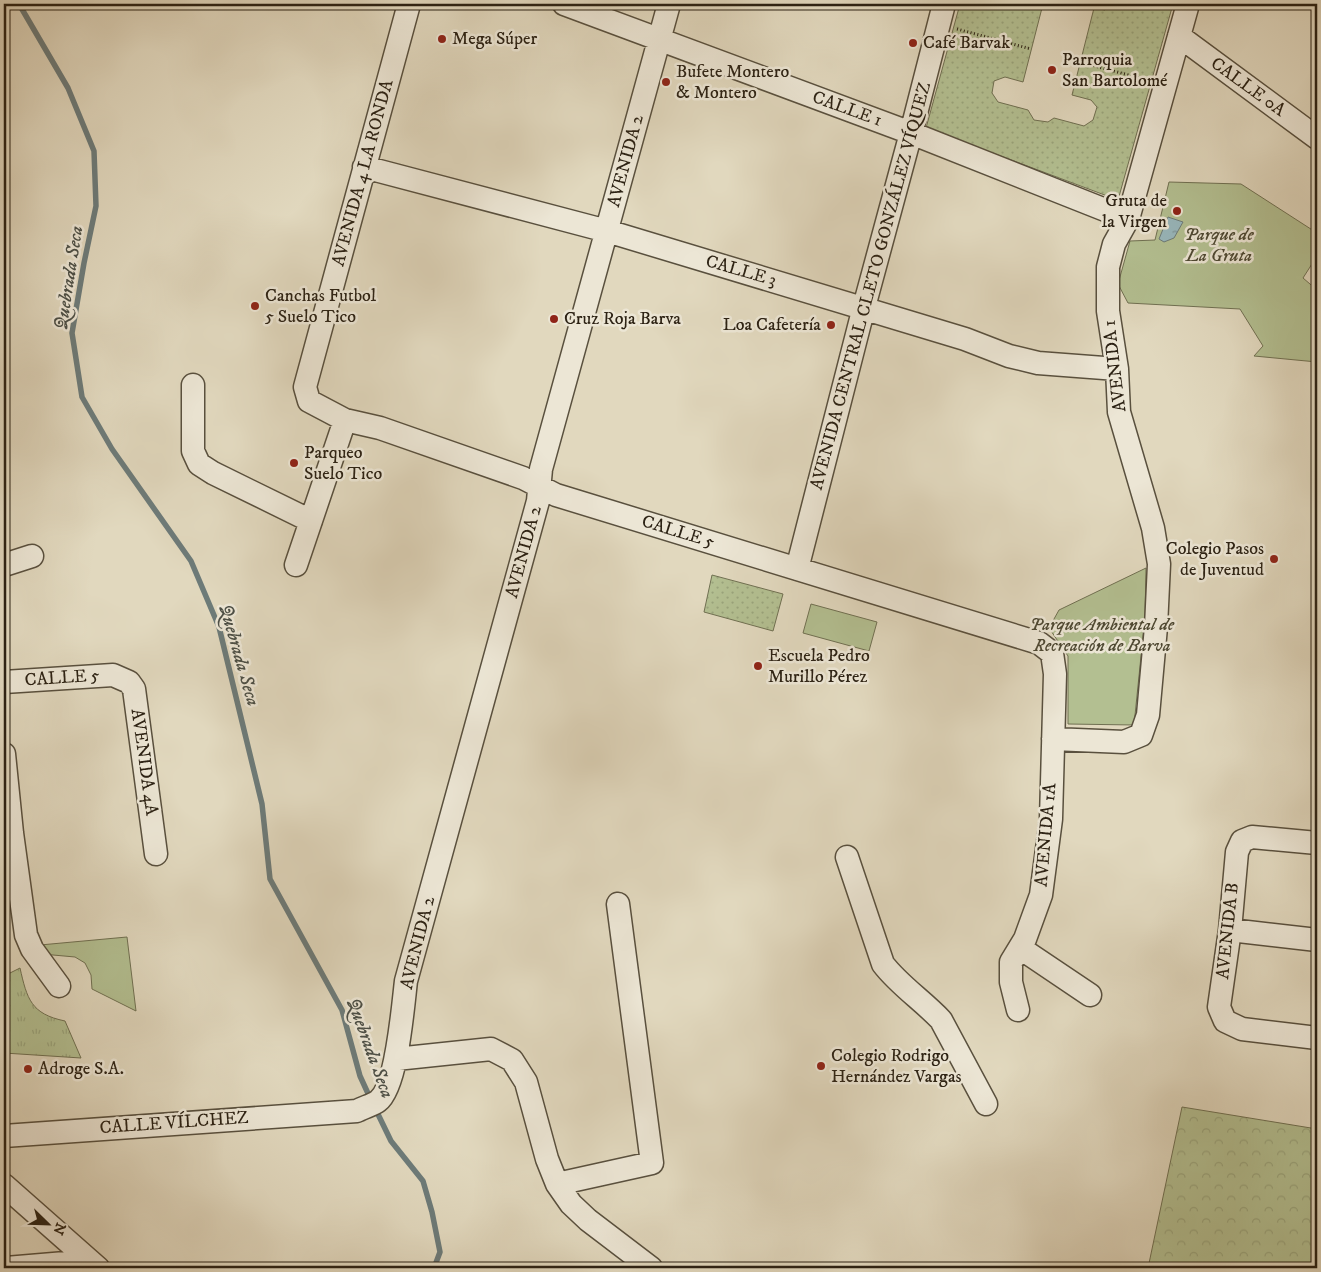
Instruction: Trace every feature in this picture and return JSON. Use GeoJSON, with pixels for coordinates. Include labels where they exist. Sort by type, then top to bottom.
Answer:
{"type":"FeatureCollection","features":[{"type":"Feature","properties":{"kind":"street","name":"AVENIDA 4 LA RONDA"},"geometry":{"type":"LineString","coordinates":[[309,401],[305,387],[409,4]]}},
{"type":"Feature","properties":{"kind":"street","name":"CALLE 1"},"geometry":{"type":"LineString","coordinates":[[564,4],[911,133],[1128,219]]}},
{"type":"Feature","properties":{"kind":"street","name":"AVENIDA 2"},"geometry":{"type":"LineString","coordinates":[[351,1111],[379,1100],[386,1090],[396,1059],[406,981],[538,501],[541,469],[608,232],[669,4]]}},
{"type":"Feature","properties":{"kind":"street","name":"AVENIDA CENTRAL CLETO GONZÁLEZ VÍQUEZ"},"geometry":{"type":"LineString","coordinates":[[797,569],[944,4]]}},
{"type":"Feature","properties":{"kind":"street","name":"AVENIDA 1"},"geometry":{"type":"LineString","coordinates":[[1053,739],[1124,742],[1141,735],[1148,715],[1156,627],[1159,564],[1153,528],[1119,412],[1117,369],[1108,311],[1108,267],[1114,244],[1128,219],[1188,4]]}},
{"type":"Feature","properties":{"kind":"street","name":"CALLE 0A"},"geometry":{"type":"LineString","coordinates":[[1179,36],[1317,137]]}},
{"type":"Feature","properties":{"kind":"street","name":"CALLE 3"},"geometry":{"type":"LineString","coordinates":[[364,167],[608,232],[965,338],[1010,356],[1038,363],[1117,369]]}},
{"type":"Feature","properties":{"kind":"street"},"geometry":{"type":"LineString","coordinates":[[193,385],[193,451],[199,464],[213,473],[311,521]]}},
{"type":"Feature","properties":{"kind":"street","name":"CALLE 5"},"geometry":{"type":"LineString","coordinates":[[309,401],[345,420],[380,428],[523,478],[556,495],[1038,642],[1052,653]]}},
{"type":"Feature","properties":{"kind":"street"},"geometry":{"type":"LineString","coordinates":[[296,566],[345,420]]}},
{"type":"Feature","properties":{"kind":"street"},"geometry":{"type":"LineString","coordinates":[[4,565],[32,556]]}},
{"type":"Feature","properties":{"kind":"street","name":"AVENIDA 1A"},"geometry":{"type":"LineString","coordinates":[[1018,1010],[1011,982],[1011,962],[1026,939],[1041,895],[1051,819],[1055,674],[1052,653]]}},
{"type":"Feature","properties":{"kind":"street","name":"CALLE 5"},"geometry":{"type":"LineString","coordinates":[[4,682],[112,675],[121,677]]}},
{"type":"Feature","properties":{"kind":"street","name":"AVENIDA 4A"},"geometry":{"type":"LineString","coordinates":[[121,677],[129,682],[134,690],[156,854]]}},
{"type":"Feature","properties":{"kind":"street"},"geometry":{"type":"LineString","coordinates":[[4,754],[12,833],[26,935],[32,949],[59,986]]}},
{"type":"Feature","properties":{"kind":"street","name":"AVENIDA B"},"geometry":{"type":"LineString","coordinates":[[1317,842],[1252,837],[1242,841],[1237,852],[1230,930],[1219,1007],[1225,1021],[1242,1029],[1317,1038]]}},
{"type":"Feature","properties":{"kind":"street"},"geometry":{"type":"LineString","coordinates":[[847,857],[883,964],[894,978],[930,1008],[940,1020],[986,1104]]}},
{"type":"Feature","properties":{"kind":"street"},"geometry":{"type":"LineString","coordinates":[[557,1184],[652,1163],[618,904]]}},
{"type":"Feature","properties":{"kind":"street"},"geometry":{"type":"LineString","coordinates":[[1230,930],[1317,940]]}},
{"type":"Feature","properties":{"kind":"street"},"geometry":{"type":"LineString","coordinates":[[1020,948],[1090,994]]}},
{"type":"Feature","properties":{"kind":"street"},"geometry":{"type":"LineString","coordinates":[[396,1059],[491,1049],[512,1060],[526,1082],[547,1159],[557,1184],[571,1204],[588,1220],[651,1268]]}},
{"type":"Feature","properties":{"kind":"street","name":"CALLE VÍLCHEZ"},"geometry":{"type":"LineString","coordinates":[[4,1136],[351,1111]]}},
{"type":"Feature","properties":{"kind":"street"},"geometry":{"type":"LineString","coordinates":[[4,1185],[94,1264]]}},
{"type":"Feature","properties":{"kind":"street"},"geometry":{"type":"LineString","coordinates":[[6,1268],[94,1264]]}},
{"type":"Feature","properties":{"kind":"path"},"geometry":{"type":"LineString","coordinates":[[954,28],[1031,49]]}},
{"type":"Feature","properties":{"kind":"path"},"geometry":{"type":"LineString","coordinates":[[1080,62],[1152,81]]}},
{"type":"Feature","properties":{"kind":"green space"},"geometry":{"type":"Polygon","coordinates":[[[960,4],[1043,4],[1023,82],[1005,77],[994,81],[992,93],[998,102],[1028,110],[1034,120],[1048,122],[1054,118],[1084,126],[1093,120],[1097,107],[1091,100],[1072,95],[1094,8],[1105,10],[1106,4],[1173,4],[1118,200],[926,128],[960,4]]]}},
{"type":"Feature","properties":{"kind":"green space","name":"Parque de La Gruta"},"geometry":{"type":"Polygon","coordinates":[[[1169,182],[1241,184],[1317,233],[1317,256],[1303,278],[1317,290],[1317,362],[1254,356],[1263,346],[1240,309],[1128,303],[1118,284],[1130,241],[1155,240],[1169,182]]]}},
{"type":"Feature","properties":{"kind":"green space","name":"Parque Ambiental de Recreación de Barva"},"geometry":{"type":"Polygon","coordinates":[[[1146,568],[1145,617],[1134,725],[1068,724],[1068,656],[1049,628],[1059,610],[1146,568]]]}},
{"type":"Feature","properties":{"kind":"green space"},"geometry":{"type":"Polygon","coordinates":[[[712,575],[783,594],[773,631],[704,612],[712,575]]]}},
{"type":"Feature","properties":{"kind":"green space"},"geometry":{"type":"Polygon","coordinates":[[[811,604],[877,622],[869,651],[803,633],[811,604]]]}},
{"type":"Feature","properties":{"kind":"green space"},"geometry":{"type":"Polygon","coordinates":[[[127,937],[136,1011],[92,989],[91,975],[85,963],[75,957],[42,954],[40,945],[127,937]]]}},
{"type":"Feature","properties":{"kind":"green space"},"geometry":{"type":"Polygon","coordinates":[[[20,968],[28,997],[32,1004],[45,1014],[65,1021],[81,1058],[4,1053],[4,976],[20,968]]]}},
{"type":"Feature","properties":{"kind":"green space"},"geometry":{"type":"Polygon","coordinates":[[[1182,1107],[1317,1129],[1317,1268],[1148,1268],[1182,1107]]]}},
{"type":"Feature","properties":{"kind":"water"},"geometry":{"type":"Polygon","coordinates":[[[1168,217],[1183,222],[1174,238],[1164,242],[1159,239],[1168,217]]]}},
{"type":"Feature","properties":{"kind":"waterway","name":"Quebrada Seca"},"geometry":{"type":"LineString","coordinates":[[19,4],[68,88],[94,151],[96,206],[72,333],[82,397],[112,449],[191,561],[219,627],[262,804],[270,879],[342,1010],[360,1076],[371,1100]]}},
{"type":"Feature","properties":{"kind":"waterway","name":"Quebrada Seca"},"geometry":{"type":"LineString","coordinates":[[375,1108],[391,1141],[423,1181],[432,1212],[440,1252],[434,1268]]}},
{"type":"Feature","properties":{"kind":"place","name":"Mega Súper"},"geometry":{"type":"Point","coordinates":[442,39]}},
{"type":"Feature","properties":{"kind":"place","name":"Café Barvak"},"geometry":{"type":"Point","coordinates":[913,43]}},
{"type":"Feature","properties":{"kind":"place","name":"Parroquia San Bartolomé"},"geometry":{"type":"Point","coordinates":[1052,70]}},
{"type":"Feature","properties":{"kind":"place","name":"Bufete Montero & Montero"},"geometry":{"type":"Point","coordinates":[666,82]}},
{"type":"Feature","properties":{"kind":"place","name":"Gruta de la Virgen"},"geometry":{"type":"Point","coordinates":[1177,211]}},
{"type":"Feature","properties":{"kind":"place","name":"Canchas Futbol 5 Suelo Tico"},"geometry":{"type":"Point","coordinates":[255,306]}},
{"type":"Feature","properties":{"kind":"place","name":"Cruz Roja Barva"},"geometry":{"type":"Point","coordinates":[554,319]}},
{"type":"Feature","properties":{"kind":"place","name":"Loa Cafetería"},"geometry":{"type":"Point","coordinates":[831,325]}},
{"type":"Feature","properties":{"kind":"place","name":"Parqueo Suelo Tico"},"geometry":{"type":"Point","coordinates":[294,463]}},
{"type":"Feature","properties":{"kind":"place","name":"Colegio Pasos de Juventud"},"geometry":{"type":"Point","coordinates":[1274,559]}},
{"type":"Feature","properties":{"kind":"place","name":"Escuela Pedro Murillo Pérez"},"geometry":{"type":"Point","coordinates":[758,666]}},
{"type":"Feature","properties":{"kind":"place","name":"Colegio Rodrigo Hernández Vargas"},"geometry":{"type":"Point","coordinates":[821,1066]}},
{"type":"Feature","properties":{"kind":"place","name":"Adroge S.A."},"geometry":{"type":"Point","coordinates":[28,1069]}}]}
